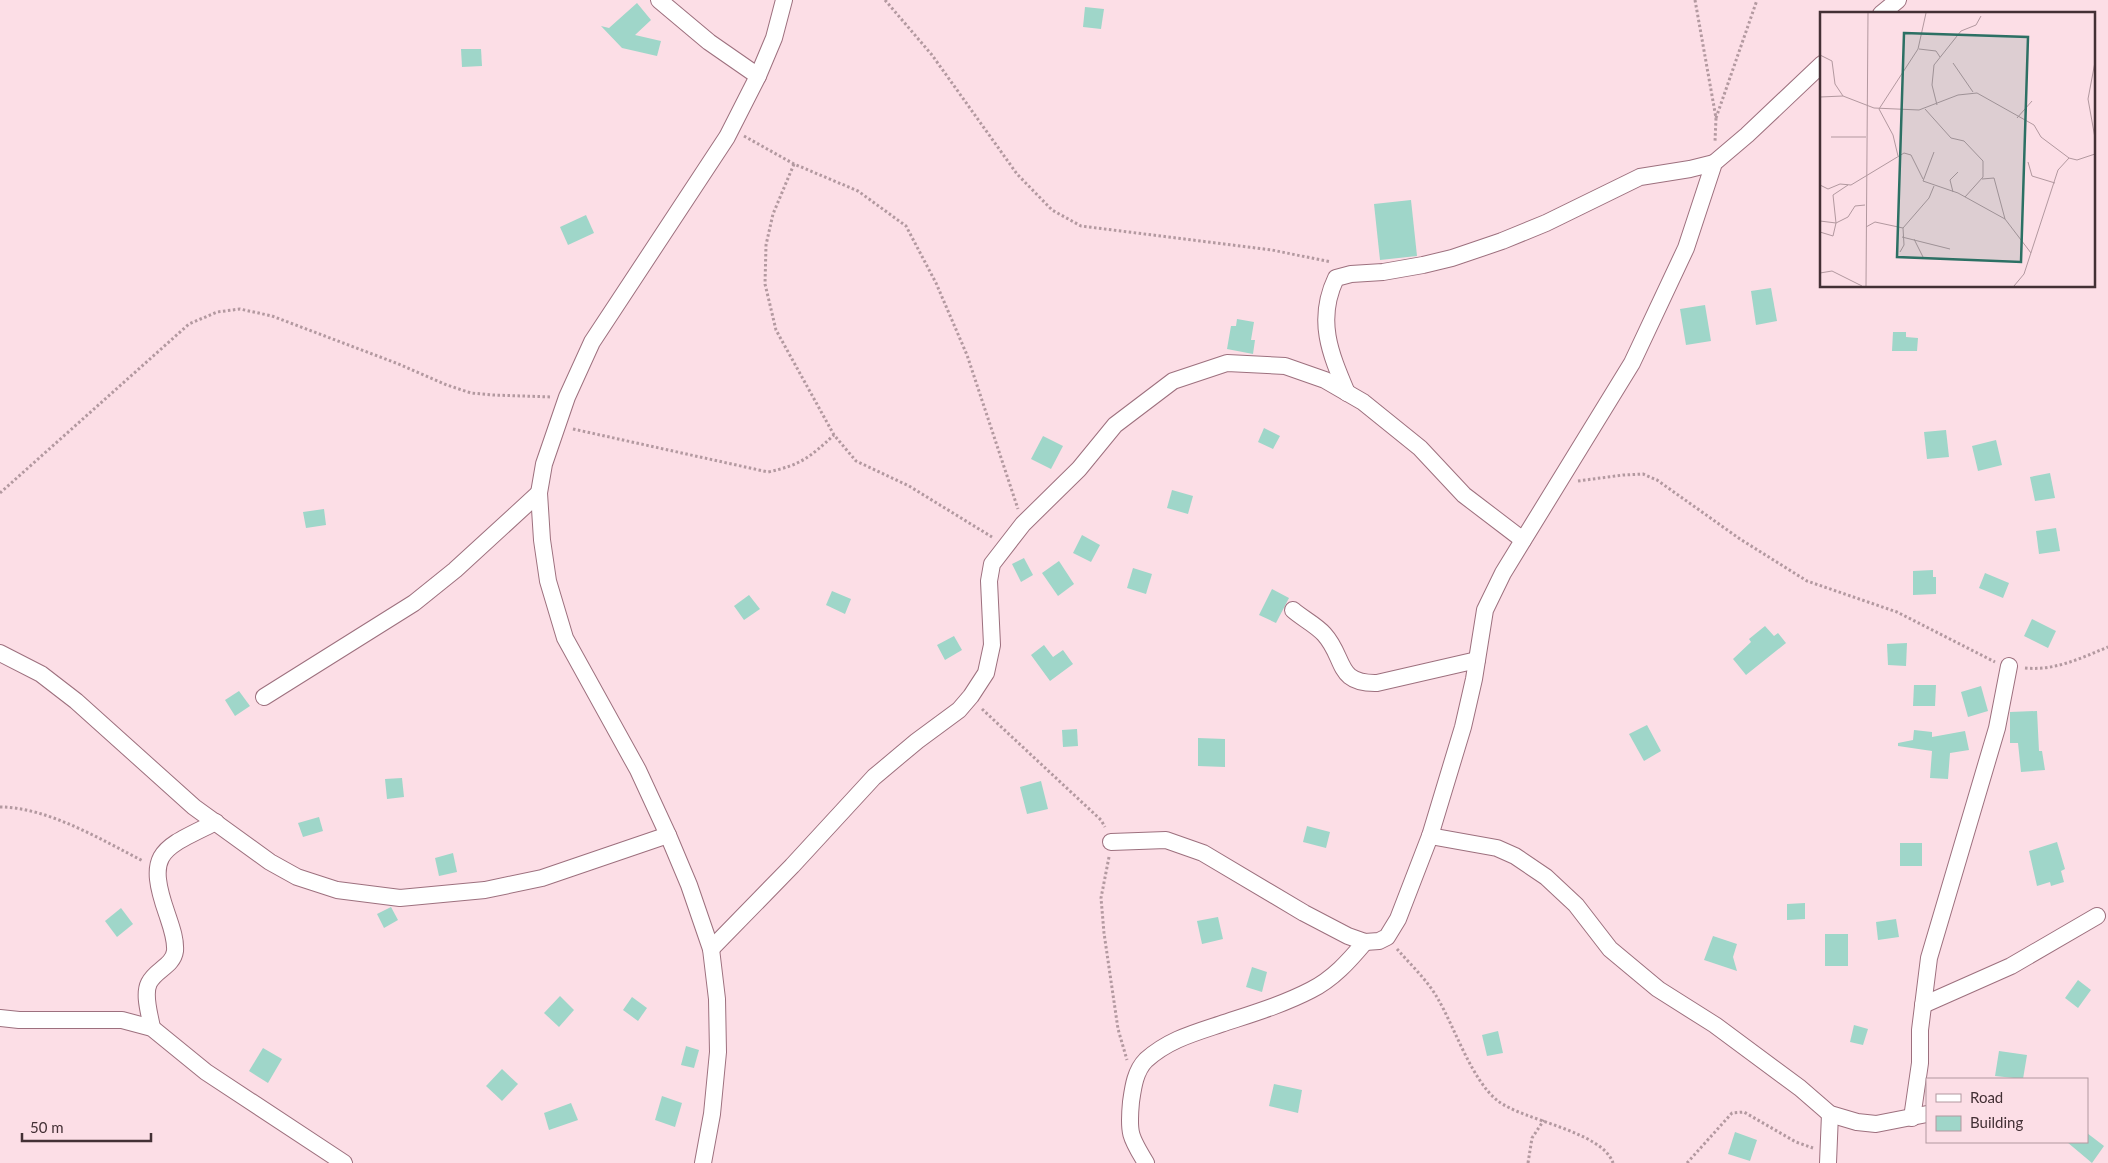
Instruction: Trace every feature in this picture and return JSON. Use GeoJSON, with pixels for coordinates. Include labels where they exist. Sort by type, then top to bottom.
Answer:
{"type":"FeatureCollection","features":[{"type":"Feature","properties":{"kind":"street"},"geometry":{"type":"LineString","coordinates":[[659,0],[709,42],[758,76]]}},
{"type":"Feature","properties":{"kind":"street"},"geometry":{"type":"LineString","coordinates":[[703,1163],[712,1114],[718,1052],[717,999],[711,949],[689,886],[638,770],[565,638],[548,581],[538,493],[544,464],[567,397],[592,342],[670,226],[731,129],[758,76],[774,38],[784,0]]}},
{"type":"Feature","properties":{"kind":"street"},"geometry":{"type":"LineString","coordinates":[[1883,12],[1898,0]]}},
{"type":"Feature","properties":{"kind":"street"},"geometry":{"type":"LineString","coordinates":[[1347,392],[1331,355],[1326,305],[1336,278],[1360,273],[1383,272],[1452,258],[1502,241],[1546,223],[1640,177],[1714,163],[1747,136],[1820,66]]}},
{"type":"Feature","properties":{"kind":"street"},"geometry":{"type":"LineString","coordinates":[[1111,842],[1166,840],[1203,853],[1304,913],[1365,942],[1379,941],[1388,937],[1398,919],[1430,836],[1464,727],[1485,610],[1503,573],[1632,363],[1686,248],[1714,163]]}},
{"type":"Feature","properties":{"kind":"street"},"geometry":{"type":"LineString","coordinates":[[711,949],[792,866],[874,777],[917,741],[959,710],[971,696],[986,673],[992,645],[989,581],[992,564],[1022,524],[1079,469],[1116,425],[1173,381],[1227,363],[1285,366],[1325,380],[1363,402],[1420,448],[1464,495],[1523,540]]}},
{"type":"Feature","properties":{"kind":"street"},"geometry":{"type":"LineString","coordinates":[[264,697],[414,602],[454,570],[538,493]]}},
{"type":"Feature","properties":{"kind":"street"},"geometry":{"type":"LineString","coordinates":[[1292,610],[1324,634],[1347,674],[1362,683],[1378,683],[1477,660]]}},
{"type":"Feature","properties":{"kind":"street"},"geometry":{"type":"LineString","coordinates":[[0,653],[41,674],[69,696],[194,807],[270,862],[297,876],[337,890],[400,898],[485,890],[542,878],[668,835]]}},
{"type":"Feature","properties":{"kind":"street"},"geometry":{"type":"LineString","coordinates":[[1430,836],[1497,848],[1515,856],[1546,876],[1576,905],[1610,949],[1651,983],[1715,1024],[1800,1088],[1830,1114],[1857,1122],[1876,1124],[1919,1116],[1920,1030],[1929,958],[1997,728],[2009,666]]}},
{"type":"Feature","properties":{"kind":"street"},"geometry":{"type":"LineString","coordinates":[[152,1028],[147,996],[149,983],[171,962],[175,952],[172,930],[156,879],[156,868],[159,859],[166,850],[184,838],[216,822]]}},
{"type":"Feature","properties":{"kind":"street"},"geometry":{"type":"LineString","coordinates":[[1923,1005],[2011,966],[2097,916]]}},
{"type":"Feature","properties":{"kind":"street"},"geometry":{"type":"LineString","coordinates":[[1146,1163],[1133,1142],[1128,1126],[1134,1082],[1145,1061],[1172,1041],[1268,1008],[1312,990],[1347,964],[1365,942]]}},
{"type":"Feature","properties":{"kind":"street"},"geometry":{"type":"LineString","coordinates":[[0,1018],[19,1020],[122,1020],[152,1028],[206,1072],[344,1163]]}},
{"type":"Feature","properties":{"kind":"street"},"geometry":{"type":"LineString","coordinates":[[1828,1158],[1830,1114]]}},
{"type":"Feature","properties":{"kind":"path"},"geometry":{"type":"LineString","coordinates":[[885,0],[932,55],[1017,174],[1052,210],[1081,226],[1272,250],[1339,263],[1360,273]]}},
{"type":"Feature","properties":{"kind":"path"},"geometry":{"type":"LineString","coordinates":[[1695,0],[1716,118],[1714,163]]}},
{"type":"Feature","properties":{"kind":"path"},"geometry":{"type":"LineString","coordinates":[[1716,118],[1757,0]]}},
{"type":"Feature","properties":{"kind":"path"},"geometry":{"type":"LineString","coordinates":[[731,129],[794,164],[858,191],[906,226],[936,283],[967,355],[1022,524]]}},
{"type":"Feature","properties":{"kind":"path"},"geometry":{"type":"LineString","coordinates":[[794,164],[773,214],[766,245],[765,284],[776,330],[834,435],[856,461],[909,486],[1006,546]]}},
{"type":"Feature","properties":{"kind":"path"},"geometry":{"type":"LineString","coordinates":[[0,493],[189,324],[217,312],[240,309],[272,316],[471,393],[567,397]]}},
{"type":"Feature","properties":{"kind":"path"},"geometry":{"type":"LineString","coordinates":[[557,426],[768,472],[790,467],[809,457],[834,435]]}},
{"type":"Feature","properties":{"kind":"path"},"geometry":{"type":"LineString","coordinates":[[1559,484],[1623,474],[1643,474],[1657,480],[1740,539],[1808,581],[1897,612],[1964,644],[1990,660],[2009,666],[2038,669],[2066,664],[2108,647]]}},
{"type":"Feature","properties":{"kind":"path"},"geometry":{"type":"LineString","coordinates":[[971,696],[990,717],[1101,820],[1108,832],[1111,842],[1109,862],[1101,898],[1104,933],[1118,1029],[1134,1082]]}},
{"type":"Feature","properties":{"kind":"path"},"geometry":{"type":"LineString","coordinates":[[0,807],[29,811],[84,830],[156,868]]}},
{"type":"Feature","properties":{"kind":"path"},"geometry":{"type":"LineString","coordinates":[[1388,937],[1437,997],[1484,1087],[1497,1100],[1516,1112],[1544,1120],[1601,1147],[1613,1163]]}},
{"type":"Feature","properties":{"kind":"path"},"geometry":{"type":"LineString","coordinates":[[1687,1163],[1732,1113],[1744,1112],[1828,1158]]}},
{"type":"Feature","properties":{"kind":"path"},"geometry":{"type":"LineString","coordinates":[[1528,1163],[1532,1138],[1544,1120]]}},
{"type":"Feature","properties":{"kind":"building"},"geometry":{"type":"Polygon","coordinates":[[[637,3],[651,20],[635,35],[661,41],[657,56],[622,48],[601,26],[609,28],[637,3]]]}},
{"type":"Feature","properties":{"kind":"building"},"geometry":{"type":"Polygon","coordinates":[[[1085,7],[1104,9],[1101,29],[1083,27],[1085,7]]]}},
{"type":"Feature","properties":{"kind":"building"},"geometry":{"type":"Polygon","coordinates":[[[461,49],[481,49],[482,66],[462,67],[461,49]]]}},
{"type":"Feature","properties":{"kind":"building"},"geometry":{"type":"Polygon","coordinates":[[[1411,200],[1417,256],[1380,260],[1374,204],[1411,200]]]}},
{"type":"Feature","properties":{"kind":"building"},"geometry":{"type":"Polygon","coordinates":[[[586,215],[594,233],[568,245],[560,227],[586,215]]]}},
{"type":"Feature","properties":{"kind":"building"},"geometry":{"type":"Polygon","coordinates":[[[1771,288],[1777,321],[1756,325],[1751,291],[1771,288]]]}},
{"type":"Feature","properties":{"kind":"building"},"geometry":{"type":"Polygon","coordinates":[[[1705,305],[1711,341],[1686,345],[1680,309],[1705,305]]]}},
{"type":"Feature","properties":{"kind":"building"},"geometry":{"type":"Polygon","coordinates":[[[1237,319],[1254,322],[1251,340],[1255,340],[1253,354],[1227,349],[1231,326],[1236,326],[1237,319]]]}},
{"type":"Feature","properties":{"kind":"building"},"geometry":{"type":"Polygon","coordinates":[[[1893,332],[1906,332],[1906,337],[1918,338],[1917,351],[1892,351],[1893,332]]]}},
{"type":"Feature","properties":{"kind":"building"},"geometry":{"type":"Polygon","coordinates":[[[1264,428],[1280,436],[1273,449],[1258,442],[1264,428]]]}},
{"type":"Feature","properties":{"kind":"building"},"geometry":{"type":"Polygon","coordinates":[[[1946,430],[1949,457],[1927,459],[1924,432],[1946,430]]]}},
{"type":"Feature","properties":{"kind":"building"},"geometry":{"type":"Polygon","coordinates":[[[1043,436],[1063,446],[1051,469],[1031,459],[1043,436]]]}},
{"type":"Feature","properties":{"kind":"building"},"geometry":{"type":"Polygon","coordinates":[[[1996,440],[2002,465],[1978,471],[1972,446],[1996,440]]]}},
{"type":"Feature","properties":{"kind":"building"},"geometry":{"type":"Polygon","coordinates":[[[2050,473],[2055,498],[2035,501],[2030,477],[2050,473]]]}},
{"type":"Feature","properties":{"kind":"building"},"geometry":{"type":"Polygon","coordinates":[[[1172,490],[1193,496],[1188,514],[1167,508],[1172,490]]]}},
{"type":"Feature","properties":{"kind":"building"},"geometry":{"type":"Polygon","coordinates":[[[324,509],[326,525],[306,528],[303,512],[324,509]]]}},
{"type":"Feature","properties":{"kind":"building"},"geometry":{"type":"Polygon","coordinates":[[[2056,528],[2060,551],[2039,554],[2036,531],[2056,528]]]}},
{"type":"Feature","properties":{"kind":"building"},"geometry":{"type":"Polygon","coordinates":[[[1082,535],[1100,545],[1091,562],[1073,553],[1082,535]]]}},
{"type":"Feature","properties":{"kind":"building"},"geometry":{"type":"Polygon","coordinates":[[[1024,558],[1033,575],[1021,582],[1012,564],[1024,558]]]}},
{"type":"Feature","properties":{"kind":"building"},"geometry":{"type":"Polygon","coordinates":[[[1059,561],[1074,584],[1058,596],[1042,573],[1059,561]]]}},
{"type":"Feature","properties":{"kind":"building"},"geometry":{"type":"Polygon","coordinates":[[[1133,568],[1152,574],[1146,594],[1127,588],[1133,568]]]}},
{"type":"Feature","properties":{"kind":"building"},"geometry":{"type":"Polygon","coordinates":[[[1933,570],[1933,577],[1936,577],[1936,594],[1913,595],[1913,571],[1933,570]]]}},
{"type":"Feature","properties":{"kind":"building"},"geometry":{"type":"Polygon","coordinates":[[[1985,573],[2009,583],[2003,598],[1979,588],[1985,573]]]}},
{"type":"Feature","properties":{"kind":"building"},"geometry":{"type":"Polygon","coordinates":[[[1272,589],[1289,598],[1276,623],[1259,615],[1272,589]]]}},
{"type":"Feature","properties":{"kind":"building"},"geometry":{"type":"Polygon","coordinates":[[[832,591],[851,599],[845,614],[826,605],[832,591]]]}},
{"type":"Feature","properties":{"kind":"building"},"geometry":{"type":"Polygon","coordinates":[[[749,595],[760,609],[744,620],[734,606],[749,595]]]}},
{"type":"Feature","properties":{"kind":"building"},"geometry":{"type":"Polygon","coordinates":[[[2032,619],[2056,631],[2048,648],[2024,636],[2032,619]]]}},
{"type":"Feature","properties":{"kind":"building"},"geometry":{"type":"Polygon","coordinates":[[[1765,626],[1774,636],[1778,633],[1786,643],[1746,675],[1733,659],[1751,642],[1749,639],[1765,626]]]}},
{"type":"Feature","properties":{"kind":"building"},"geometry":{"type":"Polygon","coordinates":[[[954,636],[962,650],[945,660],[937,645],[954,636]]]}},
{"type":"Feature","properties":{"kind":"building"},"geometry":{"type":"Polygon","coordinates":[[[1907,643],[1906,666],[1888,665],[1887,644],[1907,643]]]}},
{"type":"Feature","properties":{"kind":"building"},"geometry":{"type":"Polygon","coordinates":[[[1044,645],[1053,657],[1063,650],[1073,664],[1050,681],[1031,655],[1044,645]]]}},
{"type":"Feature","properties":{"kind":"building"},"geometry":{"type":"Polygon","coordinates":[[[1914,685],[1936,685],[1935,706],[1913,706],[1914,685]]]}},
{"type":"Feature","properties":{"kind":"building"},"geometry":{"type":"Polygon","coordinates":[[[1981,686],[1988,711],[1968,717],[1961,692],[1981,686]]]}},
{"type":"Feature","properties":{"kind":"building"},"geometry":{"type":"Polygon","coordinates":[[[239,691],[250,706],[235,716],[225,700],[239,691]]]}},
{"type":"Feature","properties":{"kind":"building"},"geometry":{"type":"Polygon","coordinates":[[[2037,711],[2039,751],[2042,751],[2045,770],[2021,772],[2018,743],[2010,743],[2010,712],[2037,711]]]}},
{"type":"Feature","properties":{"kind":"building"},"geometry":{"type":"Polygon","coordinates":[[[1647,725],[1661,751],[1644,761],[1629,734],[1647,725]]]}},
{"type":"Feature","properties":{"kind":"building"},"geometry":{"type":"Polygon","coordinates":[[[1077,729],[1078,746],[1063,747],[1062,730],[1077,729]]]}},
{"type":"Feature","properties":{"kind":"building"},"geometry":{"type":"Polygon","coordinates":[[[1914,730],[1932,732],[1932,737],[1965,731],[1969,750],[1950,753],[1948,779],[1930,778],[1932,751],[1898,746],[1898,743],[1913,740],[1914,730]]]}},
{"type":"Feature","properties":{"kind":"building"},"geometry":{"type":"Polygon","coordinates":[[[1198,738],[1225,739],[1225,767],[1198,766],[1198,738]]]}},
{"type":"Feature","properties":{"kind":"building"},"geometry":{"type":"Polygon","coordinates":[[[402,778],[404,797],[387,799],[385,779],[402,778]]]}},
{"type":"Feature","properties":{"kind":"building"},"geometry":{"type":"Polygon","coordinates":[[[1041,781],[1048,809],[1027,814],[1020,787],[1041,781]]]}},
{"type":"Feature","properties":{"kind":"building"},"geometry":{"type":"Polygon","coordinates":[[[319,817],[323,831],[303,837],[298,823],[319,817]]]}},
{"type":"Feature","properties":{"kind":"building"},"geometry":{"type":"Polygon","coordinates":[[[1307,826],[1330,832],[1326,848],[1303,842],[1307,826]]]}},
{"type":"Feature","properties":{"kind":"building"},"geometry":{"type":"Polygon","coordinates":[[[2057,842],[2065,869],[2061,871],[2064,882],[2051,886],[2050,882],[2037,886],[2029,851],[2057,842]]]}},
{"type":"Feature","properties":{"kind":"building"},"geometry":{"type":"Polygon","coordinates":[[[1900,843],[1922,843],[1922,866],[1900,866],[1900,843]]]}},
{"type":"Feature","properties":{"kind":"building"},"geometry":{"type":"Polygon","coordinates":[[[453,853],[457,872],[439,876],[435,858],[453,853]]]}},
{"type":"Feature","properties":{"kind":"building"},"geometry":{"type":"Polygon","coordinates":[[[1805,903],[1805,919],[1787,920],[1787,904],[1805,903]]]}},
{"type":"Feature","properties":{"kind":"building"},"geometry":{"type":"Polygon","coordinates":[[[391,907],[398,920],[384,928],[377,914],[391,907]]]}},
{"type":"Feature","properties":{"kind":"building"},"geometry":{"type":"Polygon","coordinates":[[[121,908],[133,924],[117,937],[105,921],[121,908]]]}},
{"type":"Feature","properties":{"kind":"building"},"geometry":{"type":"Polygon","coordinates":[[[1218,917],[1223,939],[1202,944],[1197,921],[1218,917]]]}},
{"type":"Feature","properties":{"kind":"building"},"geometry":{"type":"Polygon","coordinates":[[[1896,919],[1899,937],[1878,940],[1876,922],[1896,919]]]}},
{"type":"Feature","properties":{"kind":"building"},"geometry":{"type":"Polygon","coordinates":[[[1825,934],[1848,934],[1848,966],[1825,966],[1825,934]]]}},
{"type":"Feature","properties":{"kind":"building"},"geometry":{"type":"Polygon","coordinates":[[[1713,936],[1737,944],[1733,957],[1737,971],[1704,960],[1713,936]]]}},
{"type":"Feature","properties":{"kind":"building"},"geometry":{"type":"Polygon","coordinates":[[[1252,967],[1267,972],[1262,992],[1246,987],[1252,967]]]}},
{"type":"Feature","properties":{"kind":"building"},"geometry":{"type":"Polygon","coordinates":[[[2078,980],[2091,990],[2078,1008],[2065,998],[2078,980]]]}},
{"type":"Feature","properties":{"kind":"building"},"geometry":{"type":"Polygon","coordinates":[[[560,996],[574,1010],[559,1027],[544,1013],[560,996]]]}},
{"type":"Feature","properties":{"kind":"building"},"geometry":{"type":"Polygon","coordinates":[[[632,997],[647,1008],[638,1021],[623,1010],[632,997]]]}},
{"type":"Feature","properties":{"kind":"building"},"geometry":{"type":"Polygon","coordinates":[[[1854,1025],[1868,1029],[1863,1045],[1850,1042],[1854,1025]]]}},
{"type":"Feature","properties":{"kind":"building"},"geometry":{"type":"Polygon","coordinates":[[[1498,1031],[1503,1053],[1487,1056],[1482,1035],[1498,1031]]]}},
{"type":"Feature","properties":{"kind":"building"},"geometry":{"type":"Polygon","coordinates":[[[686,1046],[699,1050],[694,1068],[681,1065],[686,1046]]]}},
{"type":"Feature","properties":{"kind":"building"},"geometry":{"type":"Polygon","coordinates":[[[263,1048],[282,1059],[268,1083],[249,1071],[263,1048]]]}},
{"type":"Feature","properties":{"kind":"building"},"geometry":{"type":"Polygon","coordinates":[[[1999,1051],[2027,1055],[2023,1078],[1995,1076],[1999,1051]]]}},
{"type":"Feature","properties":{"kind":"building"},"geometry":{"type":"Polygon","coordinates":[[[502,1069],[518,1084],[502,1101],[486,1086],[502,1069]]]}},
{"type":"Feature","properties":{"kind":"building"},"geometry":{"type":"Polygon","coordinates":[[[1274,1084],[1302,1090],[1298,1113],[1269,1106],[1274,1084]]]}},
{"type":"Feature","properties":{"kind":"building"},"geometry":{"type":"Polygon","coordinates":[[[662,1096],[682,1103],[675,1127],[655,1120],[662,1096]]]}},
{"type":"Feature","properties":{"kind":"building"},"geometry":{"type":"Polygon","coordinates":[[[571,1103],[578,1120],[549,1130],[544,1113],[571,1103]]]}},
{"type":"Feature","properties":{"kind":"building"},"geometry":{"type":"Polygon","coordinates":[[[1735,1132],[1757,1140],[1750,1161],[1728,1154],[1735,1132]]]}},
{"type":"Feature","properties":{"kind":"building"},"geometry":{"type":"Polygon","coordinates":[[[2088,1134],[2104,1146],[2092,1163],[2068,1143],[2088,1143],[2088,1134]]]}}]}
